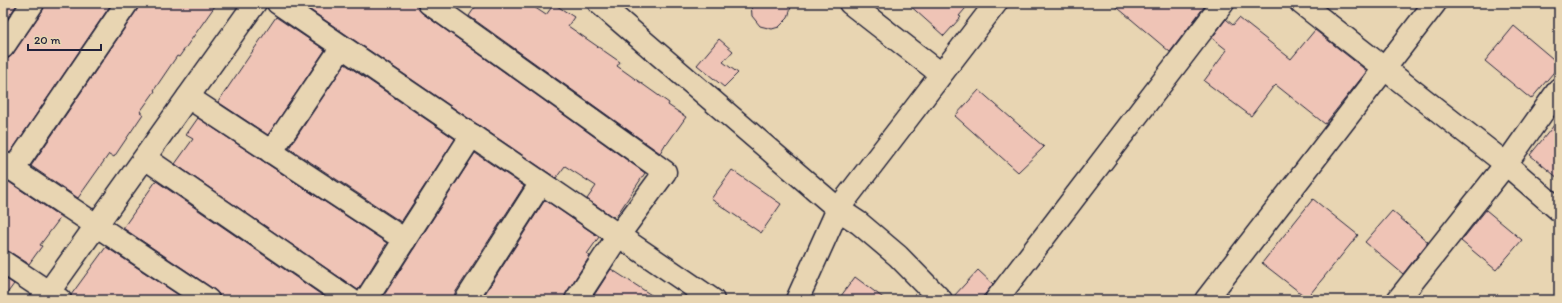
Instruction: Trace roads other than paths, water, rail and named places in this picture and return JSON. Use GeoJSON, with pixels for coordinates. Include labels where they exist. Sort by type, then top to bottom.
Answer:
{"type":"FeatureCollection","features":[{"type":"Feature","properties":{"kind":"street"},"geometry":{"type":"LineString","coordinates":[[3,46],[33,3]]}},
{"type":"Feature","properties":{"kind":"street"},"geometry":{"type":"LineString","coordinates":[[127,3],[8,167],[208,300]]}},
{"type":"Feature","properties":{"kind":"street"},"geometry":{"type":"LineString","coordinates":[[3,262],[51,297],[97,225],[255,3]]}},
{"type":"Feature","properties":{"kind":"street"},"geometry":{"type":"LineString","coordinates":[[278,3],[713,300]]}},
{"type":"Feature","properties":{"kind":"street"},"geometry":{"type":"LineString","coordinates":[[429,3],[665,172],[618,236],[576,300]]}},
{"type":"Feature","properties":{"kind":"street"},"geometry":{"type":"LineString","coordinates":[[600,3],[838,209],[898,256],[941,300]]}},
{"type":"Feature","properties":{"kind":"street"},"geometry":{"type":"LineString","coordinates":[[850,3],[942,74]]}},
{"type":"Feature","properties":{"kind":"street"},"geometry":{"type":"LineString","coordinates":[[797,300],[838,209],[996,3]]}},
{"type":"Feature","properties":{"kind":"street"},"geometry":{"type":"LineString","coordinates":[[996,300],[1223,3]]}},
{"type":"Feature","properties":{"kind":"street"},"geometry":{"type":"LineString","coordinates":[[1301,3],[1506,164],[1559,210]]}},
{"type":"Feature","properties":{"kind":"street"},"geometry":{"type":"LineString","coordinates":[[1206,300],[1435,3]]}},
{"type":"Feature","properties":{"kind":"street"},"geometry":{"type":"LineString","coordinates":[[272,152],[342,47]]}},
{"type":"Feature","properties":{"kind":"street"},"geometry":{"type":"LineString","coordinates":[[1398,300],[1506,164],[1559,89]]}},
{"type":"Feature","properties":{"kind":"street"},"geometry":{"type":"LineString","coordinates":[[188,97],[405,240]]}},
{"type":"Feature","properties":{"kind":"street"},"geometry":{"type":"LineString","coordinates":[[366,300],[472,135]]}},
{"type":"Feature","properties":{"kind":"street"},"geometry":{"type":"LineString","coordinates":[[144,158],[351,300]]}},
{"type":"Feature","properties":{"kind":"street"},"geometry":{"type":"LineString","coordinates":[[466,300],[541,183]]}}]}
